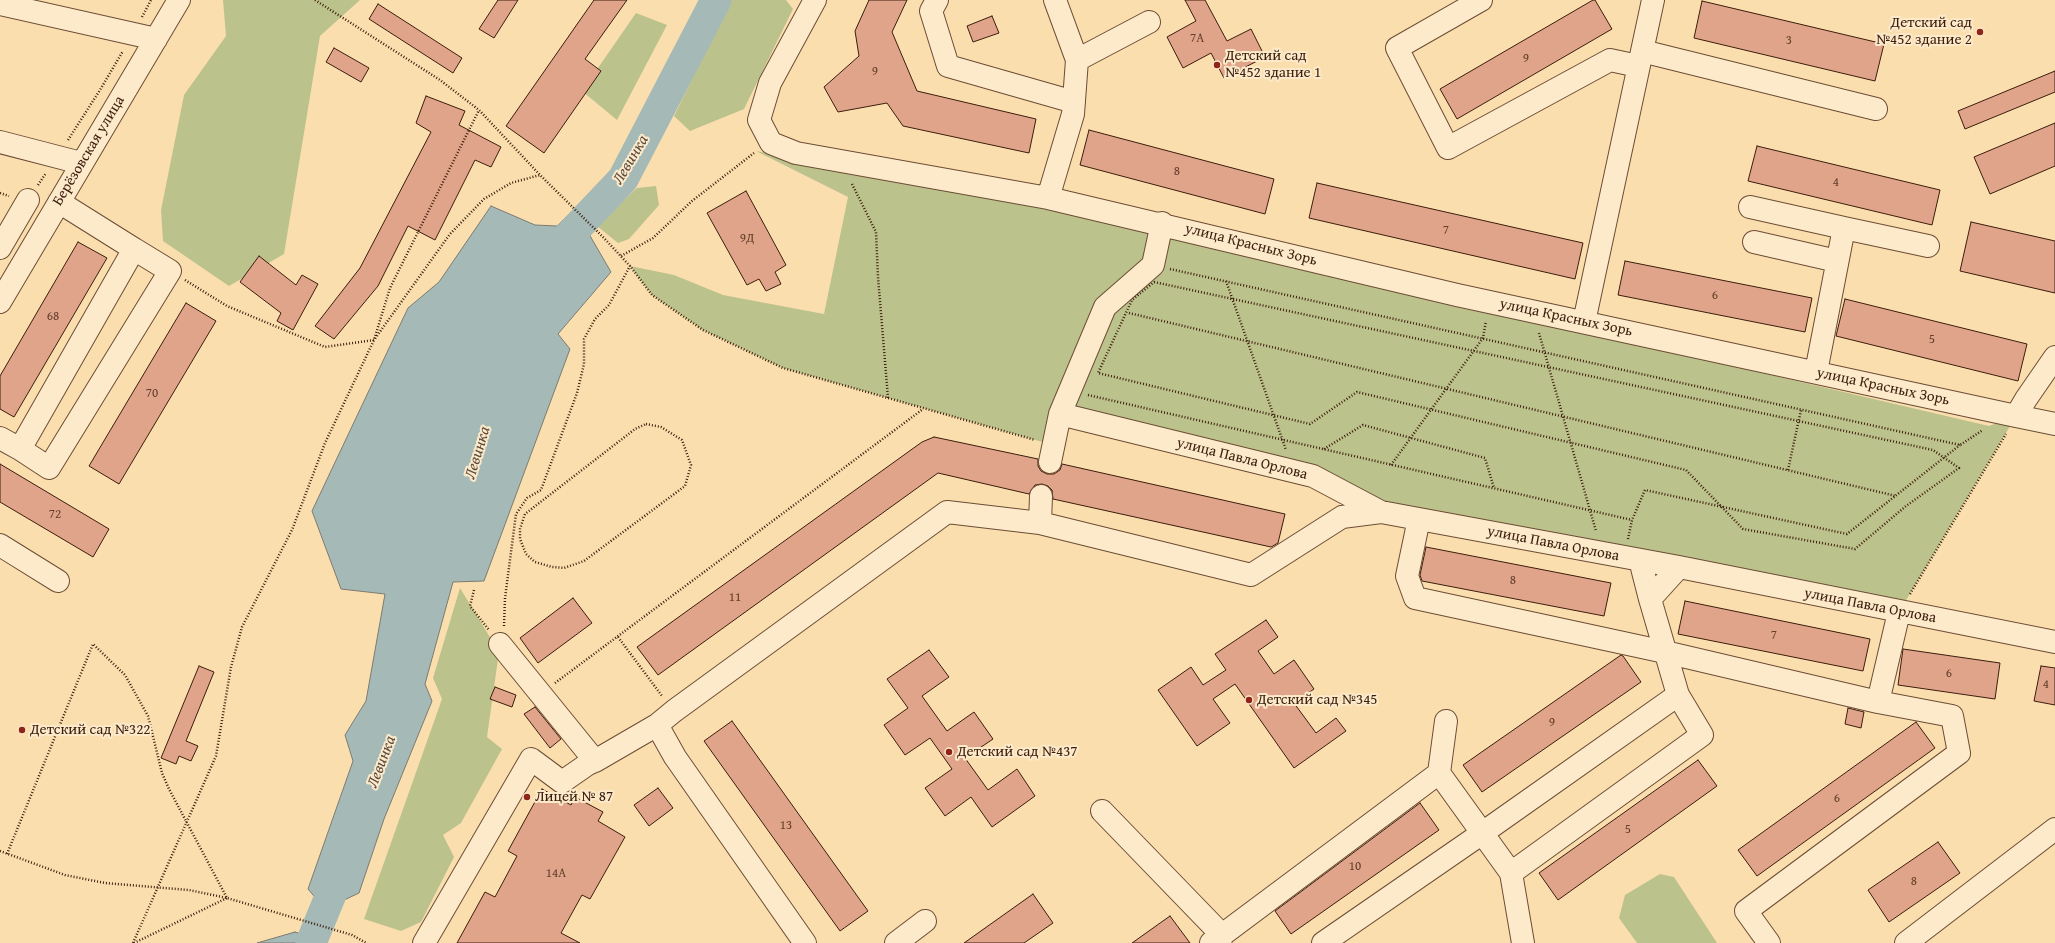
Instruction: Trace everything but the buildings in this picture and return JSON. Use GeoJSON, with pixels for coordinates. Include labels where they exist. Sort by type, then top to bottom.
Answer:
{"type":"FeatureCollection","features":[{"type":"Feature","properties":{"kind":"street","name":"Берёзовская улица"},"geometry":{"type":"LineString","coordinates":[[0,302],[179,0]]}},
{"type":"Feature","properties":{"kind":"street"},"geometry":{"type":"LineString","coordinates":[[771,143],[759,120],[770,83],[814,0]]}},
{"type":"Feature","properties":{"kind":"street"},"geometry":{"type":"LineString","coordinates":[[936,0],[931,11],[948,66],[1074,102]]}},
{"type":"Feature","properties":{"kind":"street"},"geometry":{"type":"LineString","coordinates":[[1048,198],[1074,114],[1077,60],[1055,0]]}},
{"type":"Feature","properties":{"kind":"street"},"geometry":{"type":"LineString","coordinates":[[1481,0],[1397,48],[1448,148],[1610,60],[1640,58],[1876,108]]}},
{"type":"Feature","properties":{"kind":"street"},"geometry":{"type":"LineString","coordinates":[[1584,322],[1653,0]]}},
{"type":"Feature","properties":{"kind":"street"},"geometry":{"type":"LineString","coordinates":[[0,4],[156,39]]}},
{"type":"Feature","properties":{"kind":"street"},"geometry":{"type":"LineString","coordinates":[[1077,60],[1149,22]]}},
{"type":"Feature","properties":{"kind":"street"},"geometry":{"type":"LineString","coordinates":[[0,142],[81,163]]}},
{"type":"Feature","properties":{"kind":"street","name":"улица Красных Зорь"},"geometry":{"type":"LineString","coordinates":[[771,143],[796,153],[1048,198],[1162,223],[1457,295],[2055,424]]}},
{"type":"Feature","properties":{"kind":"street"},"geometry":{"type":"LineString","coordinates":[[0,248],[28,200]]}},
{"type":"Feature","properties":{"kind":"street"},"geometry":{"type":"LineString","coordinates":[[0,438],[50,468],[170,271],[59,202]]}},
{"type":"Feature","properties":{"kind":"street"},"geometry":{"type":"LineString","coordinates":[[1750,207],[1928,246]]}},
{"type":"Feature","properties":{"kind":"street"},"geometry":{"type":"LineString","coordinates":[[1051,453],[1060,414],[1105,307],[1153,265],[1162,223]]}},
{"type":"Feature","properties":{"kind":"street"},"geometry":{"type":"LineString","coordinates":[[1816,372],[1844,228]]}},
{"type":"Feature","properties":{"kind":"street"},"geometry":{"type":"LineString","coordinates":[[1754,242],[1837,260]]}},
{"type":"Feature","properties":{"kind":"street"},"geometry":{"type":"LineString","coordinates":[[20,449],[134,250]]}},
{"type":"Feature","properties":{"kind":"street"},"geometry":{"type":"LineString","coordinates":[[2016,416],[2055,357]]}},
{"type":"Feature","properties":{"kind":"street","name":"улица Павла Орлова"},"geometry":{"type":"LineString","coordinates":[[1060,414],[1313,476],[1381,512],[1640,560],[2055,642]]}},
{"type":"Feature","properties":{"kind":"street"},"geometry":{"type":"LineString","coordinates":[[1040,523],[1041,496]]}},
{"type":"Feature","properties":{"kind":"street"},"geometry":{"type":"LineString","coordinates":[[424,943],[531,759],[562,782],[588,764],[657,725],[946,512],[1040,523],[1251,574],[1342,517],[1381,512]]}},
{"type":"Feature","properties":{"kind":"street"},"geometry":{"type":"LineString","coordinates":[[1419,519],[1407,576],[1415,598],[1665,652],[1878,702],[1952,716],[1959,753],[1746,911],[1769,943]]}},
{"type":"Feature","properties":{"kind":"street"},"geometry":{"type":"LineString","coordinates":[[0,545],[58,581]]}},
{"type":"Feature","properties":{"kind":"street"},"geometry":{"type":"LineString","coordinates":[[1511,873],[1702,735],[1678,695],[1640,560]]}},
{"type":"Feature","properties":{"kind":"street"},"geometry":{"type":"LineString","coordinates":[[1650,599],[1679,568]]}},
{"type":"Feature","properties":{"kind":"street"},"geometry":{"type":"LineString","coordinates":[[1878,702],[1899,612]]}},
{"type":"Feature","properties":{"kind":"street"},"geometry":{"type":"LineString","coordinates":[[500,644],[595,761]]}},
{"type":"Feature","properties":{"kind":"street"},"geometry":{"type":"LineString","coordinates":[[1323,943],[1678,695]]}},
{"type":"Feature","properties":{"kind":"street"},"geometry":{"type":"LineString","coordinates":[[1446,721],[1439,773],[1481,834],[1511,873],[1523,943]]}},
{"type":"Feature","properties":{"kind":"street"},"geometry":{"type":"LineString","coordinates":[[657,725],[675,757],[805,943]]}},
{"type":"Feature","properties":{"kind":"street"},"geometry":{"type":"LineString","coordinates":[[1102,811],[1218,940],[1439,773]]}},
{"type":"Feature","properties":{"kind":"street"},"geometry":{"type":"LineString","coordinates":[[1906,943],[2055,829]]}},
{"type":"Feature","properties":{"kind":"street"},"geometry":{"type":"LineString","coordinates":[[896,943],[925,920]]}},
{"type":"Feature","properties":{"kind":"path"},"geometry":{"type":"LineString","coordinates":[[0,193],[28,200],[100,90],[152,0]]}},
{"type":"Feature","properties":{"kind":"path"},"geometry":{"type":"LineString","coordinates":[[315,0],[440,80],[479,110],[540,175],[621,256],[652,295],[703,330],[783,368],[923,408],[1051,453]]}},
{"type":"Feature","properties":{"kind":"path"},"geometry":{"type":"LineString","coordinates":[[134,943],[216,756],[231,667],[242,627],[292,530],[325,443],[374,340],[390,288],[479,110]]}},
{"type":"Feature","properties":{"kind":"path"},"geometry":{"type":"LineString","coordinates":[[621,256],[653,238],[692,201],[756,151],[771,143]]}},
{"type":"Feature","properties":{"kind":"path"},"geometry":{"type":"LineString","coordinates":[[170,271],[227,306],[325,347],[374,340],[450,234],[484,199],[511,183],[540,175]]}},
{"type":"Feature","properties":{"kind":"path"},"geometry":{"type":"LineString","coordinates":[[852,184],[876,232],[878,277],[888,398]]}},
{"type":"Feature","properties":{"kind":"path"},"geometry":{"type":"LineString","coordinates":[[1153,265],[1960,445]]}},
{"type":"Feature","properties":{"kind":"path"},"geometry":{"type":"LineString","coordinates":[[500,644],[516,514],[527,498],[541,490],[576,393],[584,364],[584,339],[595,319],[609,304],[630,266]]}},
{"type":"Feature","properties":{"kind":"path"},"geometry":{"type":"LineString","coordinates":[[1226,281],[1294,471]]}},
{"type":"Feature","properties":{"kind":"path"},"geometry":{"type":"LineString","coordinates":[[1154,282],[1232,299],[1933,450],[1959,468],[1906,506],[1855,549],[1743,529],[1686,470],[1357,392],[1310,424],[1098,373],[1132,300],[1154,282]]}},
{"type":"Feature","properties":{"kind":"path"},"geometry":{"type":"LineString","coordinates":[[1105,307],[1896,496]]}},
{"type":"Feature","properties":{"kind":"path"},"geometry":{"type":"LineString","coordinates":[[1533,311],[1602,553]]}},
{"type":"Feature","properties":{"kind":"path"},"geometry":{"type":"LineString","coordinates":[[1391,465],[1482,338]]}},
{"type":"Feature","properties":{"kind":"path"},"geometry":{"type":"LineString","coordinates":[[1070,391],[1632,520],[1645,490],[1847,534],[1960,445],[1989,426]]}},
{"type":"Feature","properties":{"kind":"path"},"geometry":{"type":"LineString","coordinates":[[542,694],[923,408]]}},
{"type":"Feature","properties":{"kind":"path"},"geometry":{"type":"LineString","coordinates":[[1788,470],[1801,410]]}},
{"type":"Feature","properties":{"kind":"path"},"geometry":{"type":"LineString","coordinates":[[1899,612],[2016,416]]}},
{"type":"Feature","properties":{"kind":"path"},"geometry":{"type":"LineString","coordinates":[[646,424],[661,427],[682,440],[691,466],[684,486],[584,561],[564,568],[552,567],[535,562],[526,554],[520,539],[520,529],[525,514],[635,429],[646,424]]}},
{"type":"Feature","properties":{"kind":"path"},"geometry":{"type":"LineString","coordinates":[[1324,449],[1363,425],[1485,458],[1494,488]]}},
{"type":"Feature","properties":{"kind":"path"},"geometry":{"type":"LineString","coordinates":[[474,590],[470,606],[500,644]]}},
{"type":"Feature","properties":{"kind":"path"},"geometry":{"type":"LineString","coordinates":[[618,637],[674,711]]}},
{"type":"Feature","properties":{"kind":"path"},"geometry":{"type":"LineString","coordinates":[[7,854],[93,644],[125,675],[146,710],[155,738],[162,773],[227,898]]}},
{"type":"Feature","properties":{"kind":"path"},"geometry":{"type":"LineString","coordinates":[[0,851],[65,875],[105,883],[189,890],[227,898],[284,913],[352,935],[366,943]]}},
{"type":"Feature","properties":{"kind":"path"},"geometry":{"type":"LineString","coordinates":[[134,943],[227,898]]}},
{"type":"Feature","properties":{"kind":"green space"},"geometry":{"type":"Polygon","coordinates":[[[223,0],[360,0],[320,36],[284,254],[229,286],[163,241],[161,210],[184,95],[226,36],[223,0]]]}},
{"type":"Feature","properties":{"kind":"green space"},"geometry":{"type":"Polygon","coordinates":[[[731,0],[786,0],[793,9],[744,109],[690,131],[674,116],[731,0]]]}},
{"type":"Feature","properties":{"kind":"green space"},"geometry":{"type":"Polygon","coordinates":[[[636,13],[667,25],[617,120],[582,91],[636,13]]]}},
{"type":"Feature","properties":{"kind":"green space"},"geometry":{"type":"Polygon","coordinates":[[[756,151],[1045,207],[1160,232],[1989,426],[2016,416],[1899,612],[1381,512],[1313,476],[1060,414],[1053,445],[783,368],[703,330],[652,295],[630,266],[674,275],[723,295],[824,314],[848,197],[756,151]]]}},
{"type":"Feature","properties":{"kind":"green space"},"geometry":{"type":"Polygon","coordinates":[[[656,186],[659,205],[629,239],[618,243],[597,226],[637,188],[656,186]]]}},
{"type":"Feature","properties":{"kind":"green space"},"geometry":{"type":"Polygon","coordinates":[[[460,588],[499,652],[487,737],[502,749],[461,823],[443,835],[454,857],[421,922],[401,931],[364,919],[442,699],[433,678],[460,588]]]}},
{"type":"Feature","properties":{"kind":"green space"},"geometry":{"type":"Polygon","coordinates":[[[1660,874],[1674,877],[1717,943],[1637,943],[1619,918],[1625,895],[1660,874]]]}},
{"type":"Feature","properties":{"kind":"water"},"geometry":{"type":"Polygon","coordinates":[[[491,206],[535,225],[557,226],[571,212],[582,222],[611,272],[558,334],[570,349],[484,581],[453,582],[425,684],[432,701],[384,819],[359,893],[325,909],[308,889],[353,761],[345,735],[366,701],[385,594],[341,589],[312,511],[408,308],[439,282],[491,206]]]}},
{"type":"Feature","properties":{"kind":"water"},"geometry":{"type":"Polygon","coordinates":[[[295,932],[314,938],[319,943],[257,943],[295,932]]]}},
{"type":"Feature","properties":{"kind":"waterway","name":"Левинка"},"geometry":{"type":"LineString","coordinates":[[557,255],[567,238],[623,179],[716,0]]}},
{"type":"Feature","properties":{"kind":"waterway","name":"Левинка"},"geometry":{"type":"LineString","coordinates":[[311,943],[341,870]]}},
{"type":"Feature","properties":{"kind":"place","name":"Детский сад №452 здание 2"},"geometry":{"type":"Point","coordinates":[1980,32]}},
{"type":"Feature","properties":{"kind":"place","name":"Детский сад №452 здание 1"},"geometry":{"type":"Point","coordinates":[1217,65]}},
{"type":"Feature","properties":{"kind":"place","name":"Детский сад №345"},"geometry":{"type":"Point","coordinates":[1249,700]}},
{"type":"Feature","properties":{"kind":"place","name":"Детский сад №322"},"geometry":{"type":"Point","coordinates":[22,730]}},
{"type":"Feature","properties":{"kind":"place","name":"Детский сад №437"},"geometry":{"type":"Point","coordinates":[949,752]}},
{"type":"Feature","properties":{"kind":"place","name":"Лицей № 87"},"geometry":{"type":"Point","coordinates":[527,797]}}]}
